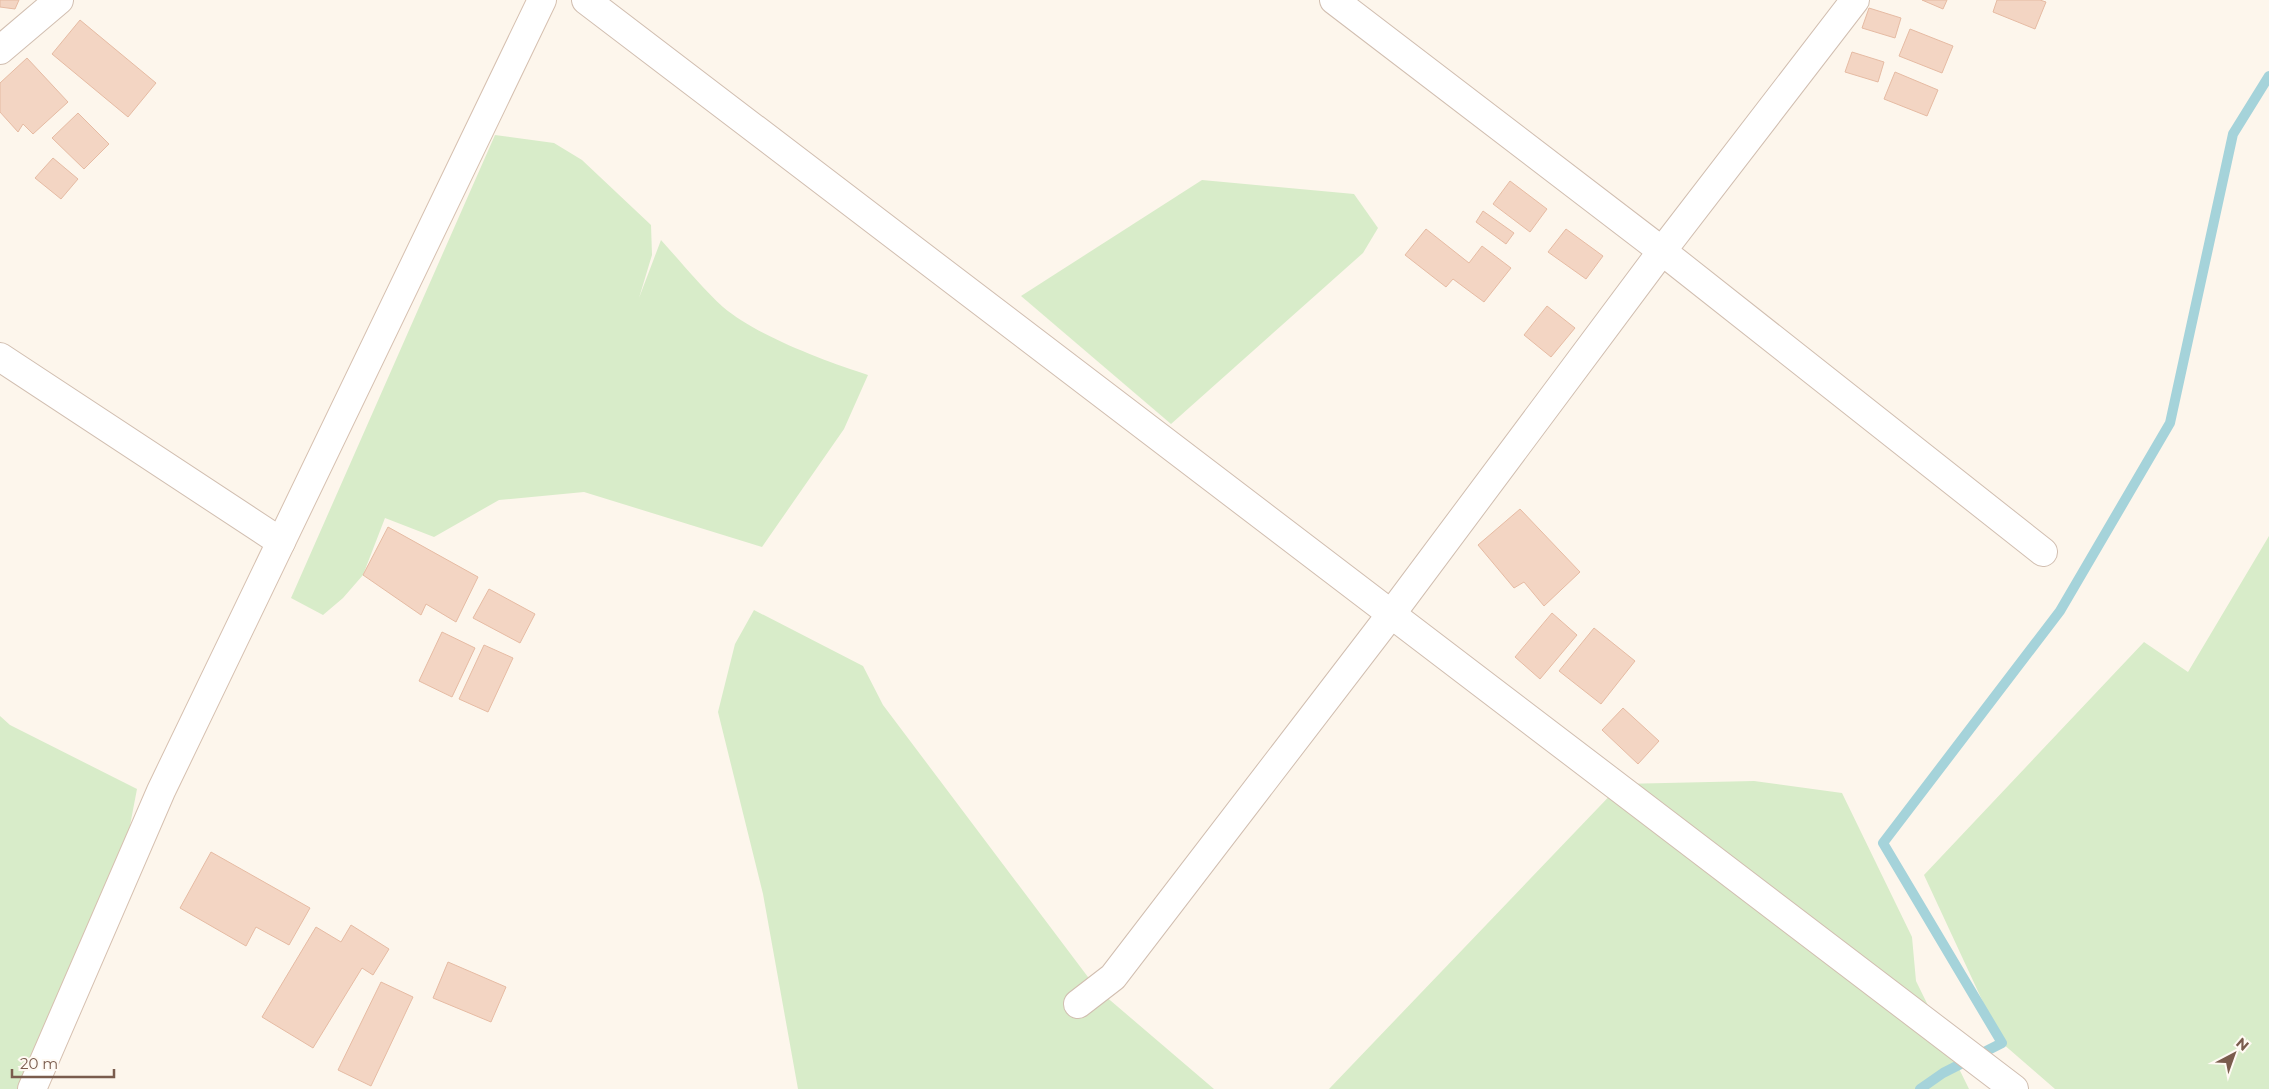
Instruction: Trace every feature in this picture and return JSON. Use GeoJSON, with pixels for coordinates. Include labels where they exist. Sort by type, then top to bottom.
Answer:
{"type":"FeatureCollection","features":[{"type":"Feature","properties":{"kind":"street"},"geometry":{"type":"LineString","coordinates":[[0,50],[59,0]]}},
{"type":"Feature","properties":{"kind":"street"},"geometry":{"type":"LineString","coordinates":[[32,1089],[160,791],[542,0]]}},
{"type":"Feature","properties":{"kind":"street"},"geometry":{"type":"LineString","coordinates":[[586,0],[2014,1089]]}},
{"type":"Feature","properties":{"kind":"street"},"geometry":{"type":"LineString","coordinates":[[1334,0],[1662,251],[2043,552]]}},
{"type":"Feature","properties":{"kind":"street"},"geometry":{"type":"LineString","coordinates":[[1078,1004],[1113,977],[1392,613],[1662,251],[1856,0]]}},
{"type":"Feature","properties":{"kind":"street"},"geometry":{"type":"LineString","coordinates":[[0,357],[281,542]]}},
{"type":"Feature","properties":{"kind":"green space"},"geometry":{"type":"Polygon","coordinates":[[[495,135],[554,143],[582,160],[651,225],[652,255],[639,298],[661,240],[707,291],[737,318],[792,347],[868,375],[844,429],[762,547],[584,492],[499,500],[434,537],[385,518],[363,575],[343,598],[323,615],[291,598],[495,135]]]}},
{"type":"Feature","properties":{"kind":"green space"},"geometry":{"type":"Polygon","coordinates":[[[1202,180],[1354,194],[1378,228],[1363,253],[1171,424],[1021,296],[1202,180]]]}},
{"type":"Feature","properties":{"kind":"green space"},"geometry":{"type":"Polygon","coordinates":[[[2269,536],[2269,1089],[2055,1089],[2002,1043],[1924,875],[2144,642],[2188,672],[2269,536]]]}},
{"type":"Feature","properties":{"kind":"green space"},"geometry":{"type":"Polygon","coordinates":[[[754,610],[863,666],[883,705],[1097,989],[1214,1089],[798,1089],[763,894],[718,712],[735,644],[754,610]]]}},
{"type":"Feature","properties":{"kind":"green space"},"geometry":{"type":"Polygon","coordinates":[[[0,716],[10,725],[137,789],[117,893],[20,1089],[0,1089],[0,716]]]}},
{"type":"Feature","properties":{"kind":"green space"},"geometry":{"type":"Polygon","coordinates":[[[1754,781],[1842,793],[1912,937],[1916,981],[1969,1089],[1329,1089],[1621,784],[1754,781]]]}},
{"type":"Feature","properties":{"kind":"building"},"geometry":{"type":"Polygon","coordinates":[[[0,0],[19,0],[15,9],[0,7],[0,0]]]}},
{"type":"Feature","properties":{"kind":"building"},"geometry":{"type":"Polygon","coordinates":[[[1922,0],[1947,0],[1943,9],[1922,0]]]}},
{"type":"Feature","properties":{"kind":"building"},"geometry":{"type":"Polygon","coordinates":[[[1997,0],[2040,0],[2046,2],[2035,29],[1993,12],[1997,0]]]}},
{"type":"Feature","properties":{"kind":"building"},"geometry":{"type":"Polygon","coordinates":[[[1869,8],[1901,18],[1895,38],[1862,28],[1869,8]]]}},
{"type":"Feature","properties":{"kind":"building"},"geometry":{"type":"Polygon","coordinates":[[[80,20],[156,83],[128,117],[52,54],[80,20]]]}},
{"type":"Feature","properties":{"kind":"building"},"geometry":{"type":"Polygon","coordinates":[[[1910,29],[1953,46],[1942,73],[1899,56],[1910,29]]]}},
{"type":"Feature","properties":{"kind":"building"},"geometry":{"type":"Polygon","coordinates":[[[1852,52],[1884,62],[1878,82],[1845,72],[1852,52]]]}},
{"type":"Feature","properties":{"kind":"building"},"geometry":{"type":"Polygon","coordinates":[[[27,58],[68,102],[33,134],[23,124],[18,132],[0,112],[0,83],[27,58]]]}},
{"type":"Feature","properties":{"kind":"building"},"geometry":{"type":"Polygon","coordinates":[[[1895,72],[1938,90],[1927,116],[1884,99],[1895,72]]]}},
{"type":"Feature","properties":{"kind":"building"},"geometry":{"type":"Polygon","coordinates":[[[78,113],[109,144],[84,169],[52,138],[78,113]]]}},
{"type":"Feature","properties":{"kind":"building"},"geometry":{"type":"Polygon","coordinates":[[[53,158],[78,179],[61,199],[35,178],[53,158]]]}},
{"type":"Feature","properties":{"kind":"building"},"geometry":{"type":"Polygon","coordinates":[[[1510,181],[1547,209],[1530,232],[1493,204],[1510,181]]]}},
{"type":"Feature","properties":{"kind":"building"},"geometry":{"type":"Polygon","coordinates":[[[1483,211],[1514,233],[1506,244],[1476,222],[1483,211]]]}},
{"type":"Feature","properties":{"kind":"building"},"geometry":{"type":"Polygon","coordinates":[[[1426,229],[1469,263],[1482,246],[1511,268],[1484,302],[1453,279],[1446,287],[1405,255],[1426,229]]]}},
{"type":"Feature","properties":{"kind":"building"},"geometry":{"type":"Polygon","coordinates":[[[1566,229],[1603,256],[1586,279],[1548,252],[1566,229]]]}},
{"type":"Feature","properties":{"kind":"building"},"geometry":{"type":"Polygon","coordinates":[[[1547,306],[1575,328],[1551,357],[1524,335],[1547,306]]]}},
{"type":"Feature","properties":{"kind":"building"},"geometry":{"type":"Polygon","coordinates":[[[1520,509],[1580,572],[1544,606],[1524,582],[1514,588],[1478,545],[1520,509]]]}},
{"type":"Feature","properties":{"kind":"building"},"geometry":{"type":"Polygon","coordinates":[[[388,527],[478,577],[456,622],[426,604],[421,615],[363,575],[388,527]]]}},
{"type":"Feature","properties":{"kind":"building"},"geometry":{"type":"Polygon","coordinates":[[[489,589],[535,614],[520,643],[473,618],[489,589]]]}},
{"type":"Feature","properties":{"kind":"building"},"geometry":{"type":"Polygon","coordinates":[[[1552,613],[1577,635],[1540,679],[1515,657],[1552,613]]]}},
{"type":"Feature","properties":{"kind":"building"},"geometry":{"type":"Polygon","coordinates":[[[1594,628],[1635,661],[1601,704],[1559,671],[1594,628]]]}},
{"type":"Feature","properties":{"kind":"building"},"geometry":{"type":"Polygon","coordinates":[[[442,632],[475,648],[452,697],[419,681],[442,632]]]}},
{"type":"Feature","properties":{"kind":"building"},"geometry":{"type":"Polygon","coordinates":[[[484,645],[513,658],[488,712],[459,699],[484,645]]]}},
{"type":"Feature","properties":{"kind":"building"},"geometry":{"type":"Polygon","coordinates":[[[1623,708],[1659,741],[1638,764],[1602,730],[1623,708]]]}},
{"type":"Feature","properties":{"kind":"building"},"geometry":{"type":"Polygon","coordinates":[[[211,852],[310,908],[289,945],[256,927],[246,946],[180,908],[211,852]]]}},
{"type":"Feature","properties":{"kind":"building"},"geometry":{"type":"Polygon","coordinates":[[[351,925],[389,949],[373,975],[362,968],[313,1048],[262,1017],[316,927],[341,942],[351,925]]]}},
{"type":"Feature","properties":{"kind":"building"},"geometry":{"type":"Polygon","coordinates":[[[448,962],[506,987],[491,1022],[433,998],[448,962]]]}},
{"type":"Feature","properties":{"kind":"building"},"geometry":{"type":"Polygon","coordinates":[[[381,982],[413,997],[371,1086],[338,1070],[381,982]]]}},
{"type":"Feature","properties":{"kind":"waterway"},"geometry":{"type":"LineString","coordinates":[[1920,1089],[1943,1073],[2002,1043],[1883,843],[2060,611],[2170,423],[2233,134],[2269,76]]}}]}
